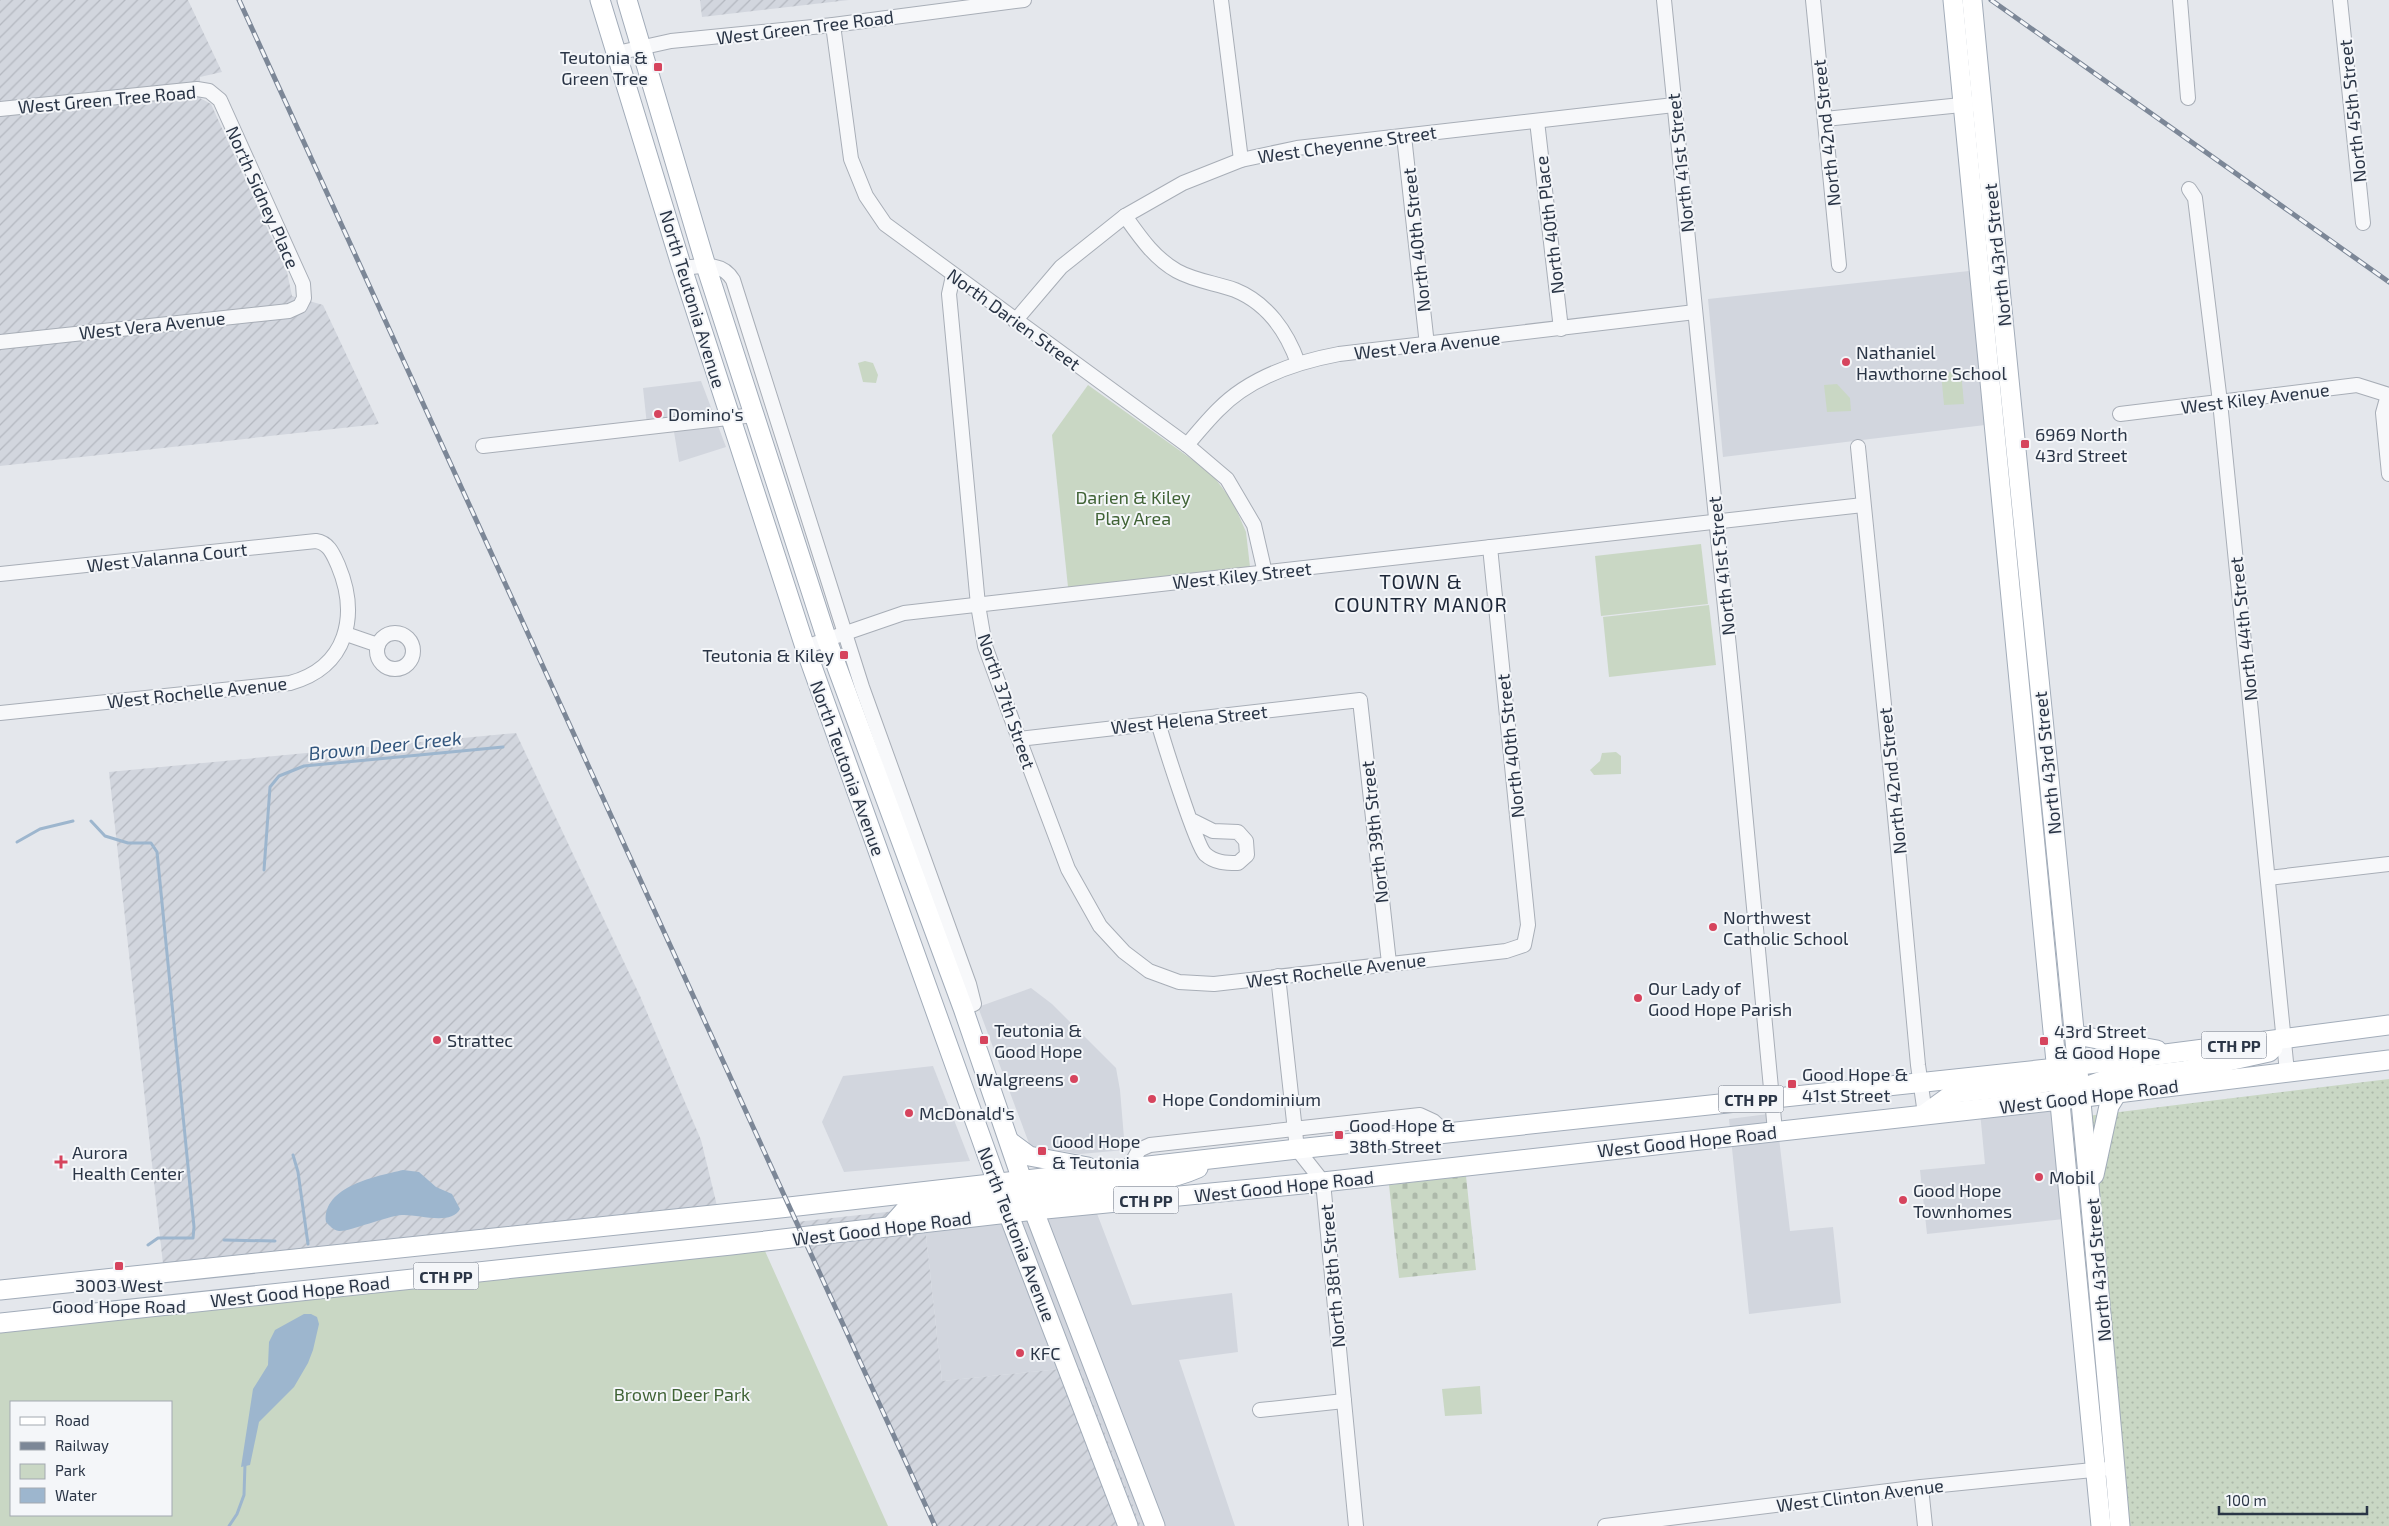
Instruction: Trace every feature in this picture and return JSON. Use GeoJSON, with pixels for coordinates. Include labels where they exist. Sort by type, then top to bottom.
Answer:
{"type":"FeatureCollection","features":[{"type":"Feature","properties":{"kind":"main road","name":"North Teutonia Avenue"},"geometry":{"type":"LineString","coordinates":[[600,0],[682,268],[805,647],[1008,1213],[1128,1526]]}},
{"type":"Feature","properties":{"kind":"main road","name":"North Teutonia Avenue"},"geometry":{"type":"LineString","coordinates":[[627,0],[706,266],[754,415],[836,637],[968,1006],[1022,1180],[1033,1204],[1155,1526]]}},
{"type":"Feature","properties":{"kind":"main road","name":"North 43rd Street"},"geometry":{"type":"LineString","coordinates":[[1953,0],[1973,104],[2076,1035],[2120,1526]]}},
{"type":"Feature","properties":{"kind":"main road","name":"North 43rd Street"},"geometry":{"type":"LineString","coordinates":[[1972,0],[1973,104],[2057,1073],[2101,1526]]}},
{"type":"Feature","properties":{"kind":"main road","name":"West Good Hope Road"},"geometry":{"type":"LineString","coordinates":[[1137,1176],[1186,1173],[1220,1158],[1922,1081],[2057,1073],[2078,1065],[2389,1025]]}},
{"type":"Feature","properties":{"kind":"main road"},"geometry":{"type":"LineString","coordinates":[[2076,1035],[2170,1053]]}},
{"type":"Feature","properties":{"kind":"main road"},"geometry":{"type":"LineString","coordinates":[[2081,1093],[2106,1080],[2183,1071],[2269,1052],[2284,1038]]}},
{"type":"Feature","properties":{"kind":"main road","name":"West Good Hope Road"},"geometry":{"type":"LineString","coordinates":[[1022,1180],[1107,1170],[1137,1176],[1323,1182],[2060,1100],[2081,1093],[2117,1093],[2389,1060]]}},
{"type":"Feature","properties":{"kind":"main road"},"geometry":{"type":"LineString","coordinates":[[1925,1114],[1954,1093],[2037,1084],[2057,1073]]}},
{"type":"Feature","properties":{"kind":"main road"},"geometry":{"type":"LineString","coordinates":[[2090,1182],[2096,1171],[2109,1106],[2117,1093]]}},
{"type":"Feature","properties":{"kind":"main road"},"geometry":{"type":"LineString","coordinates":[[1010,1142],[1030,1156],[1107,1170]]}},
{"type":"Feature","properties":{"kind":"main road"},"geometry":{"type":"LineString","coordinates":[[1008,1213],[1018,1203],[1033,1204],[1051,1194],[1137,1176]]}},
{"type":"Feature","properties":{"kind":"main road"},"geometry":{"type":"LineString","coordinates":[[891,1226],[906,1210],[986,1200],[1000,1189],[1022,1180]]}},
{"type":"Feature","properties":{"kind":"main road","name":"West Good Hope Road"},"geometry":{"type":"LineString","coordinates":[[0,1290],[789,1207],[1000,1189]]}},
{"type":"Feature","properties":{"kind":"main road","name":"West Good Hope Road"},"geometry":{"type":"LineString","coordinates":[[0,1323],[758,1242],[1008,1213]]}},
{"type":"Feature","properties":{"kind":"street","name":"West Green Tree Road"},"geometry":{"type":"LineString","coordinates":[[617,53],[671,41],[833,25],[1024,0]]}},
{"type":"Feature","properties":{"kind":"street"},"geometry":{"type":"LineString","coordinates":[[1221,0],[1241,160]]}},
{"type":"Feature","properties":{"kind":"street","name":"North 41st Street"},"geometry":{"type":"LineString","coordinates":[[1664,0],[1775,1131]]}},
{"type":"Feature","properties":{"kind":"street","name":"North 42nd Street"},"geometry":{"type":"LineString","coordinates":[[1813,0],[1839,265]]}},
{"type":"Feature","properties":{"kind":"street"},"geometry":{"type":"LineString","coordinates":[[2180,0],[2188,98]]}},
{"type":"Feature","properties":{"kind":"street","name":"North 45th Street"},"geometry":{"type":"LineString","coordinates":[[2340,0],[2363,223]]}},
{"type":"Feature","properties":{"kind":"street","name":"North Darien Street"},"geometry":{"type":"LineString","coordinates":[[833,25],[851,159],[866,196],[885,224],[953,276],[1187,445],[1227,479],[1254,525],[1265,573]]}},
{"type":"Feature","properties":{"kind":"street","name":"West Green Tree Road"},"geometry":{"type":"LineString","coordinates":[[0,109],[187,90],[203,89],[213,93]]}},
{"type":"Feature","properties":{"kind":"street","name":"North Sidney Place"},"geometry":{"type":"LineString","coordinates":[[213,93],[220,100],[303,284],[303,304]]}},
{"type":"Feature","properties":{"kind":"street"},"geometry":{"type":"LineString","coordinates":[[1825,119],[1973,104]]}},
{"type":"Feature","properties":{"kind":"street","name":"West Cheyenne Street"},"geometry":{"type":"LineString","coordinates":[[1015,321],[1061,267],[1124,216],[1183,183],[1241,160],[1297,148],[1674,105]]}},
{"type":"Feature","properties":{"kind":"street","name":"North 40th Place"},"geometry":{"type":"LineString","coordinates":[[1536,121],[1561,329]]}},
{"type":"Feature","properties":{"kind":"street","name":"North 40th Street"},"geometry":{"type":"LineString","coordinates":[[1404,136],[1427,345]]}},
{"type":"Feature","properties":{"kind":"street","name":"North 44th Street"},"geometry":{"type":"LineString","coordinates":[[2188,189],[2195,198],[2220,402],[2286,1072]]}},
{"type":"Feature","properties":{"kind":"street"},"geometry":{"type":"LineString","coordinates":[[1124,216],[1150,251],[1177,271],[1204,282],[1235,290],[1256,301],[1280,325],[1298,363]]}},
{"type":"Feature","properties":{"kind":"street"},"geometry":{"type":"LineString","coordinates":[[682,268],[706,266]]}},
{"type":"Feature","properties":{"kind":"street","name":"North Teutonia Avenue"},"geometry":{"type":"LineString","coordinates":[[706,266],[719,267],[728,271],[733,280],[836,637]]}},
{"type":"Feature","properties":{"kind":"street","name":"North 37th Street"},"geometry":{"type":"LineString","coordinates":[[953,276],[949,294],[978,605],[985,646],[1068,869],[1100,926],[1124,952],[1149,971]]}},
{"type":"Feature","properties":{"kind":"street","name":"West Vera Avenue"},"geometry":{"type":"LineString","coordinates":[[0,342],[289,311],[303,304]]}},
{"type":"Feature","properties":{"kind":"street","name":"West Vera Avenue"},"geometry":{"type":"LineString","coordinates":[[1187,445],[1219,408],[1254,383],[1298,363],[1339,354],[1695,312]]}},
{"type":"Feature","properties":{"kind":"street","name":"West Kiley Avenue"},"geometry":{"type":"LineString","coordinates":[[2120,414],[2357,385],[2388,395]]}},
{"type":"Feature","properties":{"kind":"street"},"geometry":{"type":"LineString","coordinates":[[2388,395],[2383,413],[2389,474]]}},
{"type":"Feature","properties":{"kind":"street"},"geometry":{"type":"LineString","coordinates":[[483,446],[754,415]]}},
{"type":"Feature","properties":{"kind":"street","name":"North 42nd Street"},"geometry":{"type":"LineString","coordinates":[[1858,448],[1918,1065],[1922,1081],[1925,1114]]}},
{"type":"Feature","properties":{"kind":"street","name":"West Kiley Street"},"geometry":{"type":"LineString","coordinates":[[805,647],[904,614],[1863,504]]}},
{"type":"Feature","properties":{"kind":"street","name":"West Valanna Court"},"geometry":{"type":"LineString","coordinates":[[0,574],[316,541],[325,544],[331,550]]}},
{"type":"Feature","properties":{"kind":"street","name":"North 40th Street"},"geometry":{"type":"LineString","coordinates":[[1490,547],[1528,925],[1528,936],[1524,945]]}},
{"type":"Feature","properties":{"kind":"street","name":"West Rochelle Avenue"},"geometry":{"type":"LineString","coordinates":[[0,713],[290,683],[303,680],[327,663],[346,634],[349,615],[348,592],[331,550]]}},
{"type":"Feature","properties":{"kind":"street"},"geometry":{"type":"LineString","coordinates":[[346,634],[378,645]]}},
{"type":"Feature","properties":{"kind":"street","name":"West Helena Street"},"geometry":{"type":"LineString","coordinates":[[1019,739],[1360,700]]}},
{"type":"Feature","properties":{"kind":"street","name":"North 39th Street"},"geometry":{"type":"LineString","coordinates":[[1360,700],[1389,963]]}},
{"type":"Feature","properties":{"kind":"street"},"geometry":{"type":"LineString","coordinates":[[1158,722],[1191,820]]}},
{"type":"Feature","properties":{"kind":"street"},"geometry":{"type":"LineString","coordinates":[[2268,878],[2389,864]]}},
{"type":"Feature","properties":{"kind":"street","name":"West Rochelle Avenue"},"geometry":{"type":"LineString","coordinates":[[1149,971],[1179,982],[1214,984],[1506,951],[1524,945]]}},
{"type":"Feature","properties":{"kind":"street"},"geometry":{"type":"LineString","coordinates":[[1278,976],[1297,1149]]}},
{"type":"Feature","properties":{"kind":"street","name":"West Good Hope Road"},"geometry":{"type":"LineString","coordinates":[[1137,1176],[1150,1145],[1420,1115],[1433,1121],[1446,1133]]}},
{"type":"Feature","properties":{"kind":"street","name":"North 38th Street"},"geometry":{"type":"LineString","coordinates":[[1297,1149],[1323,1182],[1356,1526]]}},
{"type":"Feature","properties":{"kind":"street"},"geometry":{"type":"LineString","coordinates":[[1260,1410],[1344,1401]]}},
{"type":"Feature","properties":{"kind":"street","name":"West Clinton Avenue"},"geometry":{"type":"LineString","coordinates":[[1605,1526],[1921,1487],[2115,1468]]}},
{"type":"Feature","properties":{"kind":"street"},"geometry":{"type":"LineString","coordinates":[[1921,1487],[1925,1526]]}},
{"type":"Feature","properties":{"kind":"shaded area"},"geometry":{"type":"Polygon","coordinates":[[[0,0],[188,0],[222,72],[200,77],[200,98],[211,104],[287,272],[292,296],[323,305],[379,424],[0,466],[0,0]]]}},
{"type":"Feature","properties":{"kind":"shaded area"},"geometry":{"type":"Polygon","coordinates":[[[700,0],[849,0],[702,17],[700,0]]]}},
{"type":"Feature","properties":{"kind":"shaded area","name":"Nathaniel Hawthorne School"},"geometry":{"type":"Polygon","coordinates":[[[1969,271],[1985,425],[1723,457],[1708,299],[1969,271]]]}},
{"type":"Feature","properties":{"kind":"shaded area"},"geometry":{"type":"Polygon","coordinates":[[[701,381],[726,447],[679,462],[674,432],[648,434],[643,388],[701,381]]]}},
{"type":"Feature","properties":{"kind":"shaded area"},"geometry":{"type":"Polygon","coordinates":[[[516,733],[640,996],[701,1140],[719,1214],[164,1273],[109,772],[516,733]]]}},
{"type":"Feature","properties":{"kind":"shaded area"},"geometry":{"type":"Polygon","coordinates":[[[1031,988],[1052,1004],[1116,1068],[1120,1090],[1125,1150],[1080,1154],[1030,1146],[978,1007],[1031,988]]]}},
{"type":"Feature","properties":{"kind":"shaded area"},"geometry":{"type":"Polygon","coordinates":[[[933,1066],[970,1161],[844,1172],[822,1122],[843,1076],[933,1066]]]}},
{"type":"Feature","properties":{"kind":"shaded area"},"geometry":{"type":"Polygon","coordinates":[[[2070,1081],[2082,1217],[1927,1234],[1920,1170],[1985,1164],[1978,1091],[2070,1081]]]}},
{"type":"Feature","properties":{"kind":"shaded area"},"geometry":{"type":"Polygon","coordinates":[[[1776,1113],[1790,1231],[1833,1227],[1841,1303],[1749,1314],[1729,1119],[1776,1113]]]}},
{"type":"Feature","properties":{"kind":"shaded area"},"geometry":{"type":"Polygon","coordinates":[[[1088,1190],[1132,1305],[1232,1293],[1238,1352],[1179,1360],[1235,1526],[1141,1526],[1079,1367],[942,1381],[923,1208],[1088,1190]]]}},
{"type":"Feature","properties":{"kind":"shaded area"},"geometry":{"type":"Polygon","coordinates":[[[923,1208],[942,1381],[1079,1367],[1141,1526],[935,1526],[796,1222],[923,1208]]]}},
{"type":"Feature","properties":{"kind":"green space"},"geometry":{"type":"Polygon","coordinates":[[[865,361],[873,363],[878,375],[876,383],[863,382],[858,363],[865,361]]]}},
{"type":"Feature","properties":{"kind":"green space"},"geometry":{"type":"Polygon","coordinates":[[[1961,371],[1964,404],[1944,405],[1941,373],[1961,371]]]}},
{"type":"Feature","properties":{"kind":"green space"},"geometry":{"type":"Polygon","coordinates":[[[1837,384],[1850,398],[1851,411],[1827,412],[1824,385],[1837,384]]]}},
{"type":"Feature","properties":{"kind":"green space","name":"Darien & Kiley Play Area"},"geometry":{"type":"Polygon","coordinates":[[[1088,385],[1211,473],[1233,502],[1246,532],[1250,567],[1068,587],[1052,435],[1088,385]]]}},
{"type":"Feature","properties":{"kind":"green space"},"geometry":{"type":"Polygon","coordinates":[[[1701,544],[1708,604],[1601,616],[1595,556],[1701,544]]]}},
{"type":"Feature","properties":{"kind":"green space"},"geometry":{"type":"Polygon","coordinates":[[[1709,605],[1716,665],[1609,677],[1603,617],[1709,605]]]}},
{"type":"Feature","properties":{"kind":"green space"},"geometry":{"type":"Polygon","coordinates":[[[1616,752],[1621,756],[1621,774],[1594,775],[1590,770],[1600,761],[1602,753],[1616,752]]]}},
{"type":"Feature","properties":{"kind":"green space"},"geometry":{"type":"Polygon","coordinates":[[[2389,1079],[2389,1526],[2126,1526],[2087,1116],[2389,1079]]]}},
{"type":"Feature","properties":{"kind":"green space"},"geometry":{"type":"Polygon","coordinates":[[[1466,1176],[1476,1270],[1399,1278],[1389,1185],[1466,1176]]]}},
{"type":"Feature","properties":{"kind":"green space","name":"Brown Deer Park"},"geometry":{"type":"Polygon","coordinates":[[[765,1251],[888,1526],[0,1526],[0,1333],[765,1251]]]}},
{"type":"Feature","properties":{"kind":"green space"},"geometry":{"type":"Polygon","coordinates":[[[1480,1386],[1482,1414],[1445,1416],[1442,1389],[1480,1386]]]}},
{"type":"Feature","properties":{"kind":"water"},"geometry":{"type":"Polygon","coordinates":[[[403,1170],[419,1172],[436,1187],[452,1194],[460,1209],[456,1214],[449,1217],[434,1218],[402,1215],[344,1231],[335,1230],[326,1222],[327,1210],[342,1191],[367,1180],[403,1170]]]}},
{"type":"Feature","properties":{"kind":"water"},"geometry":{"type":"Polygon","coordinates":[[[304,1314],[311,1314],[317,1317],[319,1324],[308,1363],[294,1387],[259,1422],[250,1465],[241,1467],[253,1389],[268,1365],[269,1342],[275,1330],[304,1314]]]}},
{"type":"Feature","properties":{"kind":"waterway","name":"Brown Deer Creek"},"geometry":{"type":"LineString","coordinates":[[264,870],[270,787],[279,776],[304,766],[503,747]]}},
{"type":"Feature","properties":{"kind":"waterway"},"geometry":{"type":"LineString","coordinates":[[17,842],[40,829],[73,821]]}},
{"type":"Feature","properties":{"kind":"waterway"},"geometry":{"type":"LineString","coordinates":[[91,821],[105,836],[128,843],[151,843],[157,852],[194,1227],[193,1238],[158,1238],[148,1245]]}},
{"type":"Feature","properties":{"kind":"waterway","name":"Brown Deer Creek"},"geometry":{"type":"LineString","coordinates":[[293,1155],[298,1172],[308,1244]]}},
{"type":"Feature","properties":{"kind":"waterway"},"geometry":{"type":"LineString","coordinates":[[224,1240],[275,1241]]}},
{"type":"Feature","properties":{"kind":"waterway","name":"Brown Deer Creek"},"geometry":{"type":"LineString","coordinates":[[229,1526],[237,1514],[244,1495],[245,1464]]}},
{"type":"Feature","properties":{"kind":"railway"},"geometry":{"type":"LineString","coordinates":[[239,0],[935,1526]]}},
{"type":"Feature","properties":{"kind":"railway"},"geometry":{"type":"LineString","coordinates":[[1991,0],[2389,282]]}},
{"type":"Feature","properties":{"kind":"place","name":"Teutonia & Green Tree"},"geometry":{"type":"Point","coordinates":[658,67]}},
{"type":"Feature","properties":{"kind":"place","name":"Nathaniel Hawthorne School"},"geometry":{"type":"Point","coordinates":[1846,362]}},
{"type":"Feature","properties":{"kind":"place","name":"Domino's"},"geometry":{"type":"Point","coordinates":[658,414]}},
{"type":"Feature","properties":{"kind":"place","name":"6969 North 43rd Street"},"geometry":{"type":"Point","coordinates":[2025,444]}},
{"type":"Feature","properties":{"kind":"place","name":"Teutonia & Kiley"},"geometry":{"type":"Point","coordinates":[844,655]}},
{"type":"Feature","properties":{"kind":"place","name":"Northwest Catholic School"},"geometry":{"type":"Point","coordinates":[1713,927]}},
{"type":"Feature","properties":{"kind":"place","name":"Our Lady of Good Hope Parish"},"geometry":{"type":"Point","coordinates":[1638,998]}},
{"type":"Feature","properties":{"kind":"place","name":"Strattec"},"geometry":{"type":"Point","coordinates":[437,1040]}},
{"type":"Feature","properties":{"kind":"place","name":"Teutonia & Good Hope"},"geometry":{"type":"Point","coordinates":[984,1040]}},
{"type":"Feature","properties":{"kind":"place","name":"43rd Street & Good Hope"},"geometry":{"type":"Point","coordinates":[2044,1041]}},
{"type":"Feature","properties":{"kind":"place","name":"Walgreens"},"geometry":{"type":"Point","coordinates":[1074,1079]}},
{"type":"Feature","properties":{"kind":"place","name":"Good Hope & 41st Street"},"geometry":{"type":"Point","coordinates":[1792,1084]}},
{"type":"Feature","properties":{"kind":"place","name":"Hope Condominium"},"geometry":{"type":"Point","coordinates":[1152,1099]}},
{"type":"Feature","properties":{"kind":"place","name":"McDonald's"},"geometry":{"type":"Point","coordinates":[909,1113]}},
{"type":"Feature","properties":{"kind":"place","name":"Good Hope & 38th Street"},"geometry":{"type":"Point","coordinates":[1339,1135]}},
{"type":"Feature","properties":{"kind":"place","name":"Good Hope & Teutonia"},"geometry":{"type":"Point","coordinates":[1042,1151]}},
{"type":"Feature","properties":{"kind":"place","name":"Aurora Health Center"},"geometry":{"type":"Point","coordinates":[61,1162]}},
{"type":"Feature","properties":{"kind":"place","name":"Mobil"},"geometry":{"type":"Point","coordinates":[2039,1177]}},
{"type":"Feature","properties":{"kind":"place","name":"Good Hope Townhomes"},"geometry":{"type":"Point","coordinates":[1903,1200]}},
{"type":"Feature","properties":{"kind":"place","name":"3003 West Good Hope Road"},"geometry":{"type":"Point","coordinates":[119,1266]}},
{"type":"Feature","properties":{"kind":"place","name":"KFC"},"geometry":{"type":"Point","coordinates":[1020,1353]}},
{"type":"Feature","properties":{"kind":"district","name":"TOWN & COUNTRY MANOR"},"geometry":{"type":"Point","coordinates":[1421,592]}}]}
